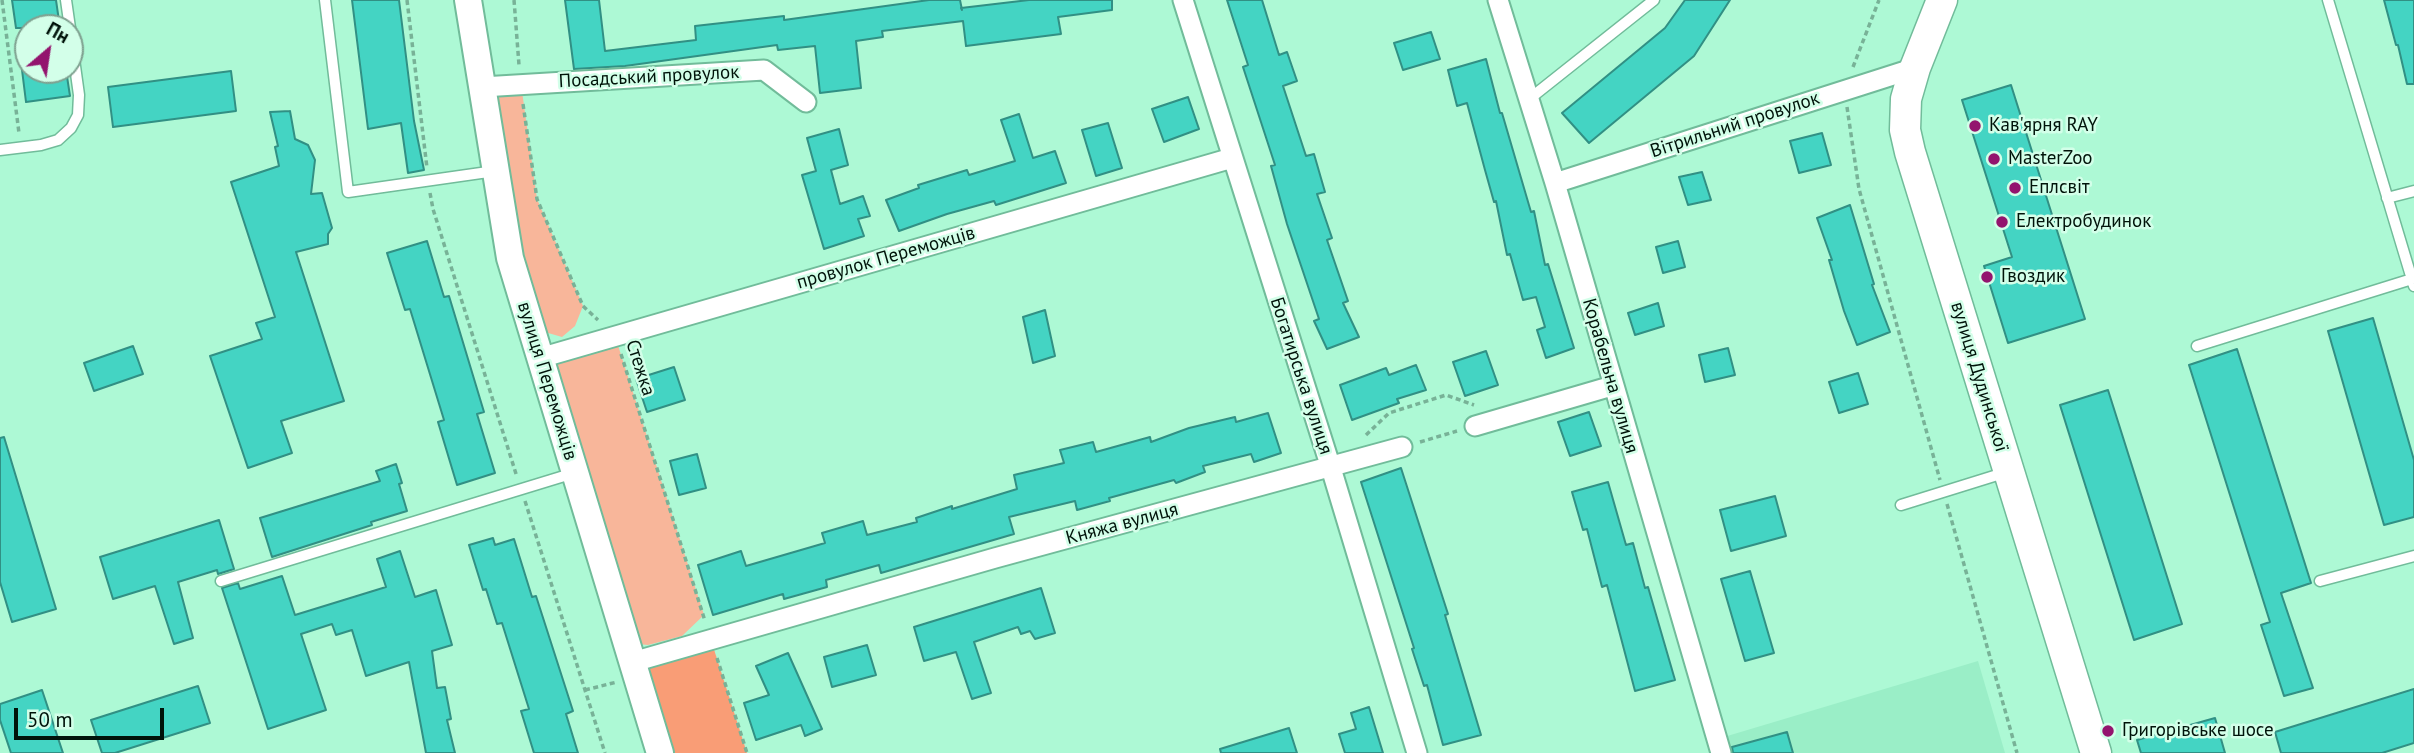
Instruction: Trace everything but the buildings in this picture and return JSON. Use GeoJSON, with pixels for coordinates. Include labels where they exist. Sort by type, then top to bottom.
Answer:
{"type":"FeatureCollection","features":[{"type":"Feature","properties":{"kind":"main road","name":"вулиця Дудинської"},"geometry":{"type":"LineString","coordinates":[[1942,0],[1915,68],[1906,99],[1910,152],[2095,753]]}},
{"type":"Feature","properties":{"kind":"street","name":"вулиця Переможців"},"geometry":{"type":"LineString","coordinates":[[468,0],[510,258],[574,473],[625,672],[660,753]]}},
{"type":"Feature","properties":{"kind":"street","name":"Богатирська вулиця"},"geometry":{"type":"LineString","coordinates":[[1183,0],[1331,468],[1417,753]]}},
{"type":"Feature","properties":{"kind":"street","name":"Корабельна вулиця"},"geometry":{"type":"LineString","coordinates":[[1498,0],[1555,183],[1721,753]]}},
{"type":"Feature","properties":{"kind":"street","name":"Вітрильний провулок"},"geometry":{"type":"LineString","coordinates":[[1555,183],[1915,68]]}},
{"type":"Feature","properties":{"kind":"street","name":"Посадський провулок"},"geometry":{"type":"LineString","coordinates":[[482,87],[764,71],[806,102]]}},
{"type":"Feature","properties":{"kind":"street","name":"провулок Переможців"},"geometry":{"type":"LineString","coordinates":[[540,358],[1231,158]]}},
{"type":"Feature","properties":{"kind":"street"},"geometry":{"type":"LineString","coordinates":[[1475,426],[1612,386]]}},
{"type":"Feature","properties":{"kind":"street","name":"Княжа вулиця"},"geometry":{"type":"LineString","coordinates":[[625,672],[711,640],[995,558],[1402,447]]}},
{"type":"Feature","properties":{"kind":"lane"},"geometry":{"type":"LineString","coordinates":[[325,0],[348,192],[495,171]]}},
{"type":"Feature","properties":{"kind":"lane"},"geometry":{"type":"LineString","coordinates":[[1528,100],[1654,0]]}},
{"type":"Feature","properties":{"kind":"lane"},"geometry":{"type":"LineString","coordinates":[[2197,346],[2413,283],[2328,0]]}},
{"type":"Feature","properties":{"kind":"lane"},"geometry":{"type":"LineString","coordinates":[[0,150],[58,140],[71,128],[78,115],[78,84]]}},
{"type":"Feature","properties":{"kind":"lane"},"geometry":{"type":"LineString","coordinates":[[2387,198],[2414,191]]}},
{"type":"Feature","properties":{"kind":"lane"},"geometry":{"type":"LineString","coordinates":[[1901,505],[2008,471]]}},
{"type":"Feature","properties":{"kind":"lane"},"geometry":{"type":"LineString","coordinates":[[221,581],[574,473]]}},
{"type":"Feature","properties":{"kind":"lane"},"geometry":{"type":"LineString","coordinates":[[2320,581],[2414,555]]}},
{"type":"Feature","properties":{"kind":"path"},"geometry":{"type":"LineString","coordinates":[[2,0],[20,148]]}},
{"type":"Feature","properties":{"kind":"path"},"geometry":{"type":"LineString","coordinates":[[407,0],[433,209],[605,753]]}},
{"type":"Feature","properties":{"kind":"path","name":"Стежка"},"geometry":{"type":"LineString","coordinates":[[514,0],[521,84],[537,199],[583,306],[615,336],[747,753]]}},
{"type":"Feature","properties":{"kind":"path"},"geometry":{"type":"LineString","coordinates":[[1879,0],[1844,90],[1859,189],[2017,753]]}},
{"type":"Feature","properties":{"kind":"path"},"geometry":{"type":"LineString","coordinates":[[1358,442],[1389,413],[1446,395],[1506,417]]}},
{"type":"Feature","properties":{"kind":"path"},"geometry":{"type":"LineString","coordinates":[[1402,447],[1475,426]]}},
{"type":"Feature","properties":{"kind":"path"},"geometry":{"type":"LineString","coordinates":[[585,690],[625,672]]}},
{"type":"Feature","properties":{"kind":"shaded area"},"geometry":{"type":"Polygon","coordinates":[[[521,84],[537,199],[583,306],[575,326],[562,337],[531,328],[482,87],[521,84]]]}},
{"type":"Feature","properties":{"kind":"shaded area"},"geometry":{"type":"Polygon","coordinates":[[[615,336],[704,615],[682,636],[648,645],[627,643],[547,381],[561,352],[615,336]]]}},
{"type":"Feature","properties":{"kind":"shaded area"},"geometry":{"type":"Polygon","coordinates":[[[711,640],[747,753],[660,753],[633,662],[711,640]]]}},
{"type":"Feature","properties":{"kind":"shaded area"},"geometry":{"type":"Polygon","coordinates":[[[1978,661],[2005,753],[1729,753],[1724,737],[1978,661]]]}},
{"type":"Feature","properties":{"kind":"place","name":"Кав'ярня RAY"},"geometry":{"type":"Point","coordinates":[1975,126]}},
{"type":"Feature","properties":{"kind":"place","name":"MasterZoo"},"geometry":{"type":"Point","coordinates":[1994,159]}},
{"type":"Feature","properties":{"kind":"place","name":"Еплсвіт"},"geometry":{"type":"Point","coordinates":[2015,188]}},
{"type":"Feature","properties":{"kind":"place","name":"Електробудинок"},"geometry":{"type":"Point","coordinates":[2002,222]}},
{"type":"Feature","properties":{"kind":"place","name":"Гвоздик"},"geometry":{"type":"Point","coordinates":[1987,277]}},
{"type":"Feature","properties":{"kind":"place","name":"Григорівське шосе"},"geometry":{"type":"Point","coordinates":[2108,731]}}]}
